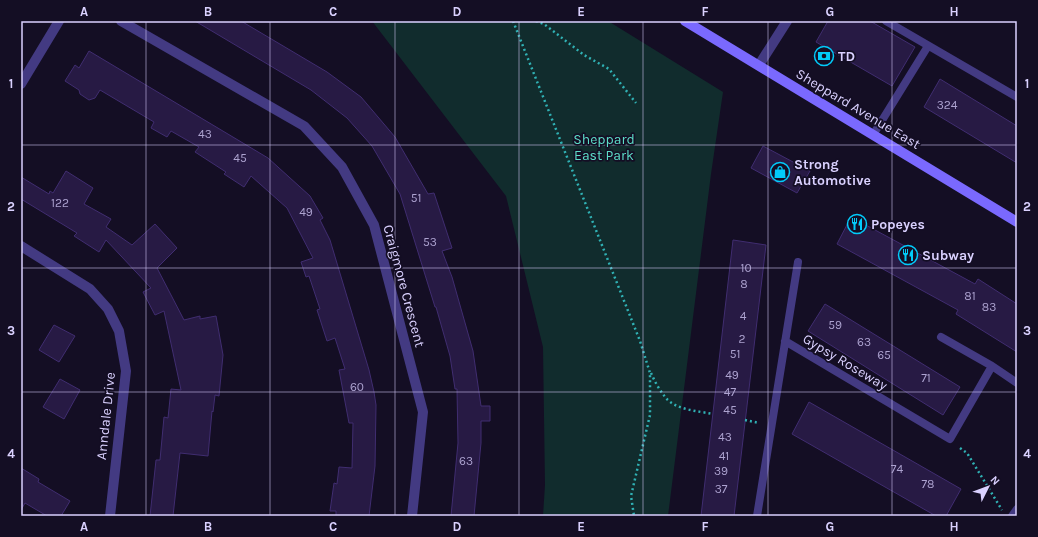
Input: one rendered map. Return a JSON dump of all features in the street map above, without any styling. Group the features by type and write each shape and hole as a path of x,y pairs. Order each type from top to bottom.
{"main road":[{"name":"Sheppard Avenue East","path":"685,21 1017,222"}],"street":[{"path":"21,84 59,21"},
{"name":"Craigmore Crescent","path":"121,21 304,126 342,167 374,225 424,412 412,516"},
{"path":"759,66 787,21"},
{"name":"Anndale Drive","path":"21,246 90,289 108,309 119,331 126,371 110,516"}],"lane":[{"path":"886,21 1017,97"},
{"path":"873,135 928,46"},
{"path":"785,341 798,262"},
{"path":"941,337 992,366 1017,383"},
{"name":"Gypsy Roseway","path":"757,516 785,341 950,439"},
{"path":"950,439 992,366"},
{"path":"1012,516 1017,509"}],"path":[{"path":"513,21 640,341 650,373 666,399 675,405 694,411 713,414"},
{"path":"536,21 544,24 584,55 609,69 636,103"},
{"path":"634,516 631,496 650,415 650,373"},
{"path":"950,439 967,453 1002,511"}],"green space":[{"name":"Sheppard East Park","path":"372,21 608,21 723,92 711,174 668,516 543,516 545,485 543,347 506,196"}],"building":[{"path":"195,21 241,21 327,72 361,97 395,137 428,194 434,193 452,248 442,251 452,277 473,351 481,406 490,406 490,421 481,421 481,443 474,516 451,516 458,443 457,389 455,389 450,356 436,307 400,194 372,146 347,118 311,90"},
{"path":"828,21 870,21 915,47 892,86 816,42"},
{"path":"89,51 268,158 310,196 323,218 320,220 330,240 369,370 374,392 376,405 375,466 369,516 336,516 336,511 330,511 334,483 337,484 339,467 352,468 353,423 349,423 339,370 345,369 335,338 327,341 317,310 320,309 309,276 306,277 301,262 313,258 287,208 251,176 244,187 224,174 226,172 195,152 199,147 171,131 167,137 151,128 154,122 100,90 95,98 89,100 80,94 79,90 65,81 75,65 79,68"},
{"path":"940,79 1017,126 1017,163 924,107"},
{"path":"763,146 810,171 797,193 751,168"},
{"path":"66,171 93,188 84,204 111,219 106,227 132,245 155,224 177,248 157,268 184,320 200,316 200,319 216,316 223,355 219,396 215,395 213,412 212,411 208,456 180,453 173,516 150,516 156,460 160,460 164,417 168,418 171,389 181,390 164,311 155,315 143,292 151,288 106,240 99,252 74,236 77,233 21,199 21,177 49,194 50,191 53,193"},
{"path":"851,217 975,284 978,279 1017,304 1017,352 956,314 958,310 837,244"},
{"path":"733,240 766,245 734,516 701,516"},
{"path":"825,304 960,387 943,415 808,331"},
{"path":"54,325 75,336 59,362 39,350"},
{"path":"60,379 80,390 64,419 43,407"},
{"path":"809,402 961,489 946,516 936,516 792,434"},
{"path":"21,468 39,479 38,482 70,501 61,516 47,516 25,503 21,510"}],"place":[{"name":"TD","path":"824,56"},
{"name":"Strong Automotive","path":"780,172"},
{"name":"Popeyes","path":"857,224"},
{"name":"Subway","path":"908,255"}]}
